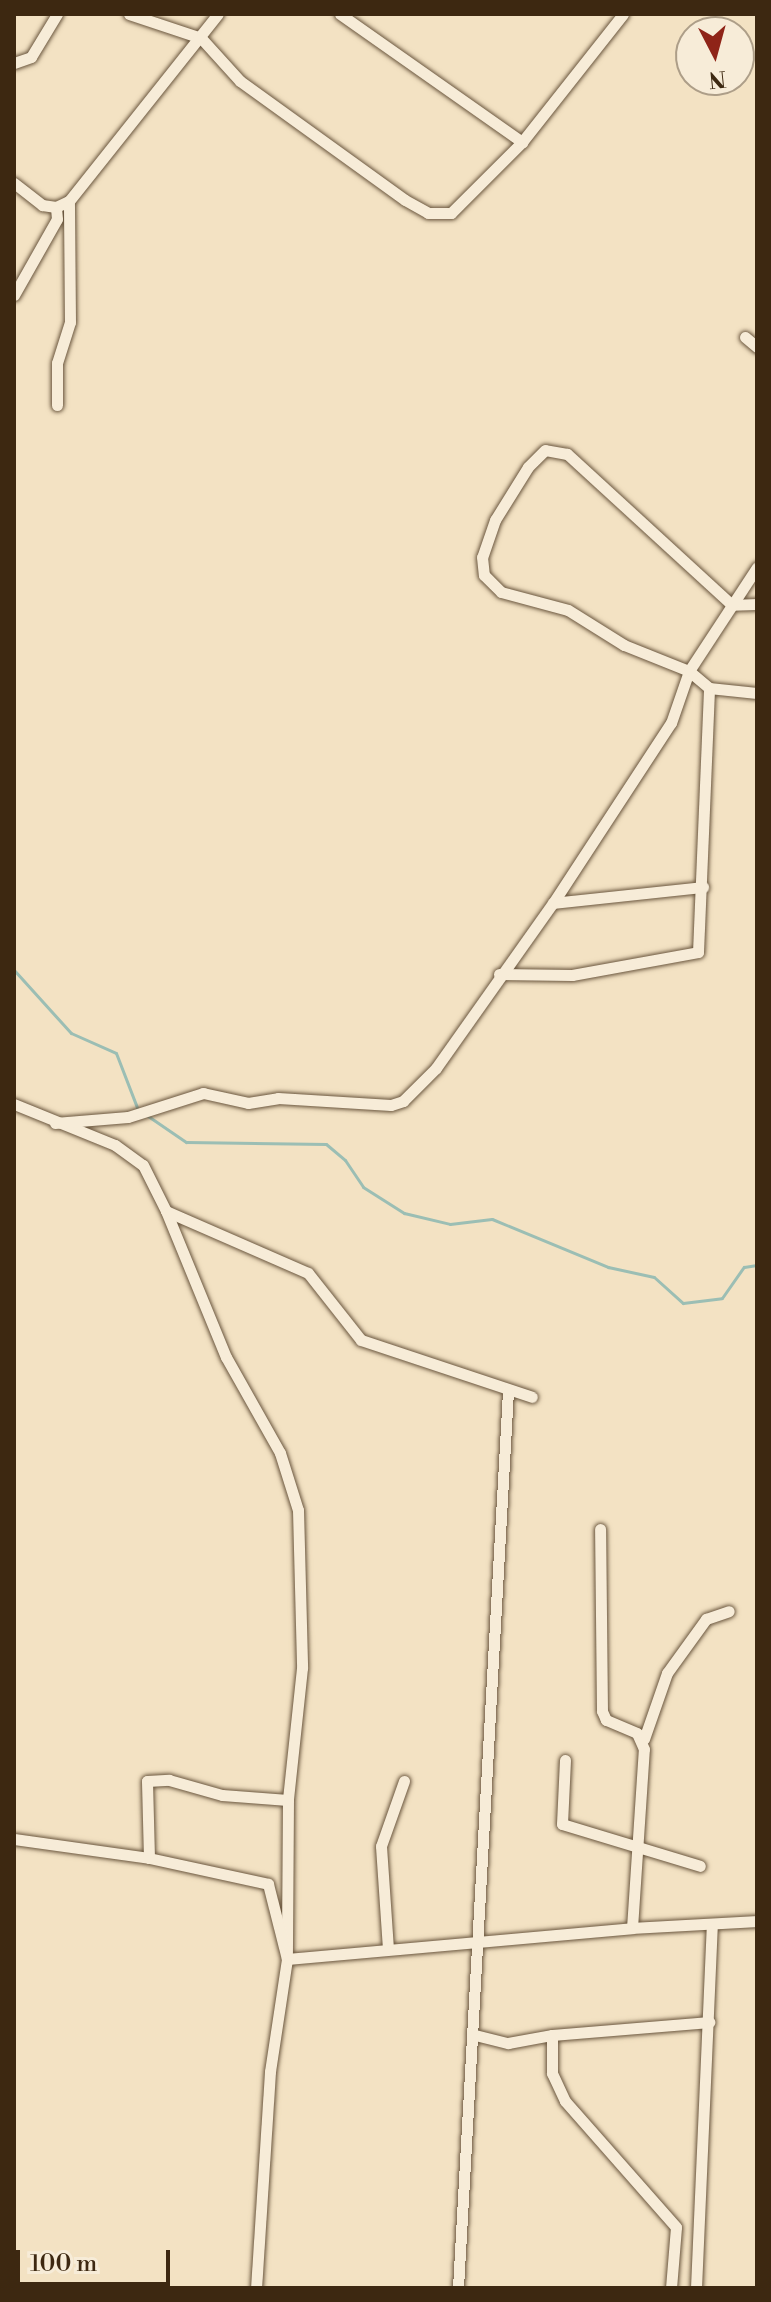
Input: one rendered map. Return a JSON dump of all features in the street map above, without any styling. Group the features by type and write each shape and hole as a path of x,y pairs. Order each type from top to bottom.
{"street":[{"path":"14,63 31,57 57,14"},
{"path":"129,14 201,38 240,81 428,213 451,213 522,142 623,14"},
{"path":"14,183 42,205 56,207 69,201 218,14"},
{"path":"340,14 522,142"},
{"path":"57,405 57,363 70,322 69,201"},
{"path":"14,295 57,219 56,207"},
{"path":"745,337 757,347"},
{"path":"757,604 732,605 567,454 545,450 528,467 495,520 482,557 484,575 501,592 568,610 624,645 689,671 709,688 757,693"},
{"path":"55,1123 128,1117 203,1093 248,1103 303,1098 391,1105 436,1068 499,974 553,903 671,723 689,671 757,567"},
{"path":"499,974 572,975 693,956 699,946 703,887 709,688"},
{"path":"553,903 703,887"},
{"path":"14,1104 115,1145 143,1165 166,1211 226,1357 280,1453 298,1510 302,1668 288,1800 287,1959 270,2072 256,2288"},
{"path":"166,1211 308,1273 361,1340 532,1397"},
{"path":"458,2288 475,2035 476,1941 508,1390"},
{"path":"600,1529 602,1711 606,1720 644,1739"},
{"path":"632,1928 644,1739 667,1673 706,1619 729,1611"},
{"path":"565,1760 562,1824 700,1866"},
{"path":"149,1858 147,1781 169,1780 222,1795 288,1800"},
{"path":"388,1949 381,1846 404,1781"},
{"path":"14,1839 149,1858 268,1884 287,1959"},
{"path":"287,1959 632,1928 712,1926 757,1921"},
{"path":"696,2288 712,1926"},
{"path":"475,2035 508,2043 552,2035 709,2022"},
{"path":"552,2035 552,2073 565,2101 676,2227 671,2288"}],"waterway":[{"path":"14,970 71,1033 116,1053 138,1110"},
{"path":"145,1114 186,1142 326,1144 345,1160 363,1187 404,1213 450,1224 492,1219 608,1267 654,1277 683,1303 722,1298 744,1267 757,1265"}]}
